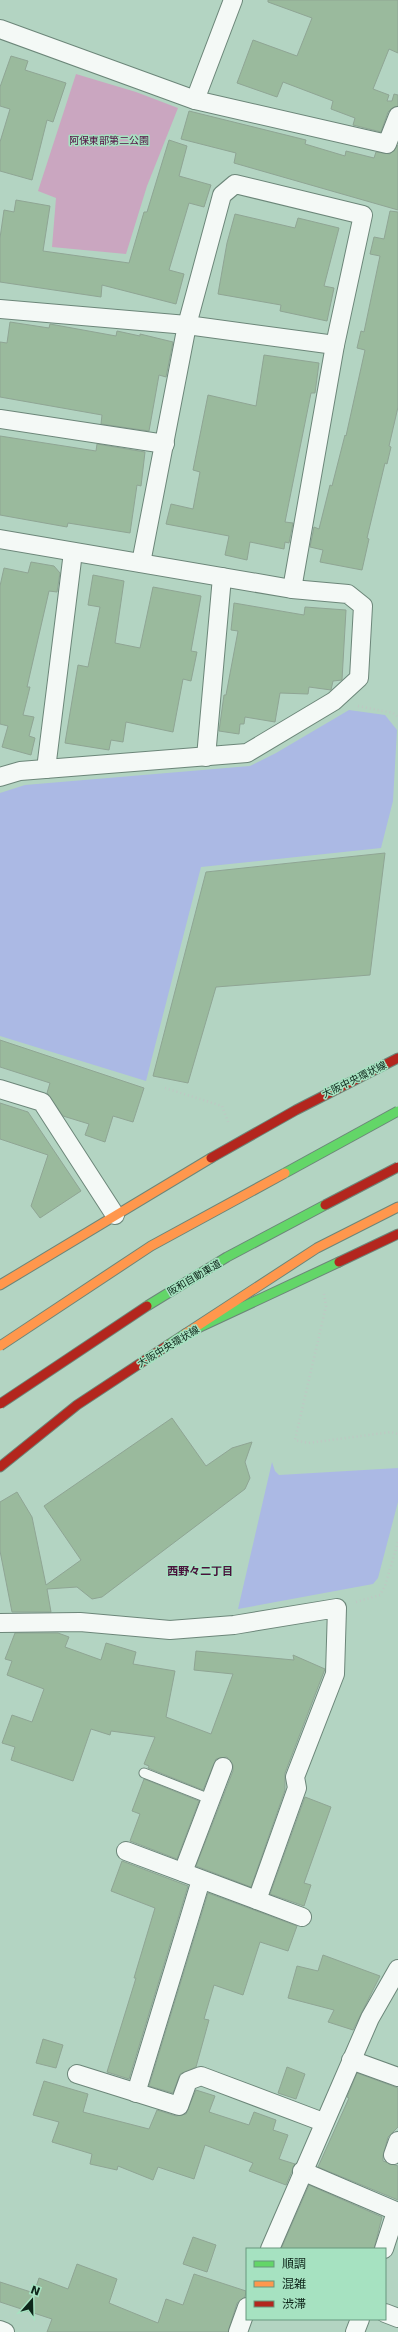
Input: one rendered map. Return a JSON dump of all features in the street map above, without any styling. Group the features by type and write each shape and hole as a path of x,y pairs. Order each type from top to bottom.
{"main road":[{"name":"大阪中央環状線","path":"0,1285 115,1215 319,1096 398,1058"},
{"path":"0,1346 151,1246 398,1111"},
{"name":"阪和自動車道","path":"0,1404 68,1356 172,1290 260,1239 398,1167"},
{"path":"185,1334 317,1248 398,1207"},
{"name":"大阪中央環状線","path":"0,1467 77,1405 185,1334 398,1234"}],"street":[{"path":"195,100 233,0"},
{"path":"0,29 195,100 388,144 398,116"},
{"path":"141,563 187,326 222,195 235,184 363,215 336,345 292,588"},
{"path":"0,309 187,326 336,345"},
{"path":"0,419 165,444"},
{"path":"0,539 292,588 348,594 363,606 359,678 334,701 247,754 20,771 0,777"},
{"path":"46,769 73,552"},
{"path":"206,757 222,576"},
{"path":"0,1089 42,1102 115,1215"},
{"path":"0,1623 80,1622 170,1630 234,1625 337,1608 335,1674 295,1777 297,1788 257,1900"},
{"path":"183,1872 223,1767"},
{"path":"126,1851 302,1917"},
{"path":"136,2093 201,1880"},
{"path":"270,2248 323,2122 370,2018 398,1968"},
{"path":"351,2060 398,2078"},
{"path":"77,2074 179,2106 188,2081 201,2076 323,2122"},
{"path":"302,2171 397,2212 384,2248"},
{"path":"238,2332 246,2310"},
{"path":"386,2313 398,2318"},
{"path":"355,2332 360,2320"},
{"path":"0,2330 5,2332"}],"lane":[{"path":"144,1773 210,1799"}],"path":[{"path":"346,690 359,707 393,713 398,717"},
{"path":"337,1608 380,1595 385,1586 398,1542"}],"green space":[{"name":"阿保東部第二公園","path":"76,74 136,92 178,108 147,186 126,254 52,247 56,198 38,191"}],"water":[{"path":"349,710 385,715 397,730 393,801 381,848 201,867 146,1081 0,1036 0,793 25,785 250,766 276,753"},
{"path":"272,1462 275,1471 279,1475 398,1468 398,1502 378,1578 373,1584 238,1609"}],"building":[{"path":"268,0 398,0 398,53 389,49 373,89 389,95 387,101 392,101 394,94 398,95 398,106 392,108 388,112 381,132 353,125 355,118 331,109 333,101 283,82 277,97 237,83 253,40 297,56 312,18 268,2"},
{"path":"11,56 28,61 25,70 66,83 53,122 47,120 32,180 0,171 0,142 10,109 0,106 0,87"},
{"path":"189,111 306,140 305,144 345,156 346,151 374,158 376,152 390,154 398,145 398,210 234,163 236,153 181,139"},
{"path":"169,140 187,146 179,176 211,185 204,207 189,203 169,270 184,274 176,304 102,285 101,297 0,282 0,238 4,210 14,212 16,200 50,206 43,251 129,263 144,212 147,212"},
{"path":"390,211 398,212 398,407 389,446 391,447 387,464 385,463 367,538 369,539 362,570 320,562 323,550 310,547 314,527 319,529 330,485 332,486 345,435 346,436 365,350 357,348 361,331 364,332 380,256 370,254 374,237 384,239"},
{"path":"235,214 295,228 298,218 339,228 324,286 334,288 327,321 280,311 281,305 218,294 227,243"},
{"path":"10,322 49,328 50,324 116,336 117,331 140,336 140,334 173,342 166,377 159,375 149,431 101,424 102,415 0,397 0,342 7,343"},
{"path":"264,355 319,363 315,393 311,393 285,522 293,523 289,543 285,542 284,549 250,542 247,560 225,555 229,536 166,524 171,504 193,509 200,472 193,470 208,395 256,406"},
{"path":"0,436 96,451 97,444 145,452 141,486 137,485 130,533 68,523 67,527 0,515"},
{"path":"31,562 54,566 60,573 57,592 49,591 27,687 30,687 23,715 34,717 29,736 35,738 31,755 2,747 8,726 0,724 0,586 4,568 28,573"},
{"path":"93,575 124,581 115,643 140,648 153,587 201,596 191,651 197,652 191,681 183,679 173,732 126,722 123,742 111,740 109,750 65,743 78,665 88,667 100,607 88,605"},
{"path":"234,603 304,615 305,607 346,610 342,680 333,681 331,690 309,687 308,694 280,693 275,722 245,717 244,724 240,724 239,734 219,731 224,695 226,695 238,631 231,630"},
{"path":"385,853 370,975 216,987 188,1083 153,1076 206,872"},
{"path":"0,1040 144,1088 133,1122 113,1116 105,1142 85,1135 89,1124 63,1116 47,1093 50,1083 0,1067"},
{"path":"0,1103 28,1112 81,1191 40,1218 31,1206 48,1155 0,1139"},
{"path":"172,1418 206,1466 232,1448 252,1442 245,1462 250,1478 245,1489 102,1597 92,1599 77,1587 47,1589 51,1612 12,1612 0,1551 0,1502 17,1492 32,1517 46,1585 81,1560 44,1506"},
{"path":"15,1633 58,1633 69,1637 65,1647 101,1660 106,1643 136,1652 133,1664 175,1671 166,1717 211,1734 233,1674 194,1670 196,1651 294,1660 293,1655 325,1669 285,1773 285,1790 251,1887 196,1866 233,1771 233,1765 227,1757 216,1759 203,1790 148,1768 149,1766 144,1764 155,1737 111,1731 110,1735 91,1729 73,1781 11,1760 15,1747 2,1743 12,1715 32,1722 44,1689 7,1675 12,1661 5,1659"},
{"path":"144,1779 199,1801 177,1859 130,1841 140,1814 132,1811"},
{"path":"305,1797 331,1807 304,1883 311,1885 304,1906 270,1894"},
{"path":"122,1861 188,1886 129,2079 107,2072 136,1978 134,1978 155,1908 111,1891"},
{"path":"208,1893 297,1926 288,1951 260,1942 243,1995 214,1985 204,2019 209,2020 196,2067 180,2074 173,2093 149,2086"},
{"path":"323,1955 380,1976 353,2030 328,2022 334,2010 288,1998 297,1966 318,1971"},
{"path":"43,2039 63,2045 56,2068 36,2063"},
{"path":"287,2067 305,2074 296,2099 278,2093"},
{"path":"357,2073 398,2088 398,2127 388,2137 383,2161 398,2166 398,2200 318,2167 349,2098 347,2097"},
{"path":"44,2081 88,2094 83,2112 149,2129 157,2110 176,2116 186,2114 196,2090 215,2096 209,2112 249,2125 254,2112 276,2120 273,2130 288,2135 279,2159 295,2164 286,2185 249,2171 253,2163 205,2145 194,2179 158,2167 153,2180 118,2166 117,2170 90,2164 92,2154 52,2142 59,2122 33,2115"},
{"path":"309,2185 382,2217 374,2248 281,2248"},
{"path":"193,2237 216,2245 207,2272 183,2264"},
{"path":"77,2264 117,2279 109,2303 158,2323 166,2299 183,2305 194,2274 246,2291 245,2297 237,2303 228,2332 47,2332 52,2319 0,2302 0,2282 34,2293 39,2278 68,2289"}],"traffic: fast":[{"path":"285,1173 398,1111"},
{"path":"147,1306 227,1257 325,1205"},
{"path":"168,1345 185,1334 339,1262"}],"traffic: slow":[{"path":"0,1285 211,1158"},
{"path":"0,1346 151,1246 285,1173"},
{"path":"185,1334 317,1248 398,1207"}],"traffic: jam":[{"path":"211,1158 296,1110 398,1058"},
{"path":"325,1205 398,1167"},
{"path":"339,1262 398,1234"},
{"path":"0,1404 147,1306"},
{"path":"0,1467 77,1405 168,1345"}],"district":[{"name":"西野々二丁目","path":"200,1571"}]}
